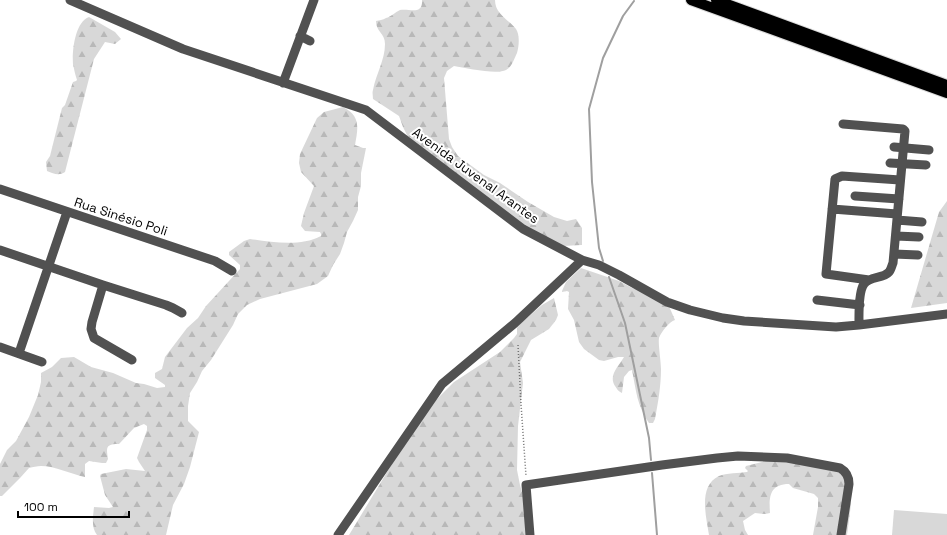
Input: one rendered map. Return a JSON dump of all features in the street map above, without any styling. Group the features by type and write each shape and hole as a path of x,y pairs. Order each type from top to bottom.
{"main road":[{"path":"691,0 947,93"},
{"path":"716,0 947,85"}],"street":[{"name":"Avenida Juvenal Arantes","path":"70,0 183,49 366,110 523,229 582,260 599,265 619,275 668,302 690,310 723,318 744,321 836,327 947,314"},
{"path":"283,82 314,0"},
{"path":"300,36 310,41"},
{"path":"843,124 903,129 905,131 893,263 889,272 869,280 864,284 861,291 859,325"},
{"path":"894,147 929,150"},
{"path":"890,163 926,165"},
{"path":"869,280 826,274 835,179 842,176 900,180"},
{"name":"Rua Sinésio Poli","path":"0,189 215,261 232,271"},
{"path":"855,196 899,199"},
{"path":"832,209 897,217 922,222"},
{"path":"19,353 67,212"},
{"path":"896,236 919,237"},
{"path":"0,250 166,305 182,313"},
{"path":"894,254 918,255"},
{"path":"338,535 442,384 515,323 582,260"},
{"path":"103,285 92,322 91,329 94,338 132,360"},
{"path":"817,300 860,305"},
{"path":"0,347 42,362"},
{"path":"530,535 526,485 738,456 787,458 840,468 845,471 848,475 849,484 841,535"}],"path":[{"path":"518,345 526,485"}],"green space":[{"path":"422,0 495,0 497,9 516,29 519,37 518,50 508,69 496,72 454,66 447,71 444,78 449,139 458,156 484,175 500,183 554,217 567,221 576,219 582,228 582,245 563,246 547,242 410,141 399,116 373,99 376,78 385,50 385,40 377,28 376,21 382,20 400,10 418,10 422,5"},
{"path":"89,17 115,32 121,39 115,44 105,42 94,59 65,172 61,174 54,174 47,171 46,162 50,156 62,108 65,105 73,82 77,80 73,64 75,38 80,25"},
{"path":"343,107 353,114 357,123 355,145 366,148 361,173 358,210 347,232 340,254 328,276 317,284 260,299 247,305 238,314 233,325 211,360 202,371 190,393 188,406 188,421 199,432 184,484 173,505 166,535 97,535 93,525 94,507 113,507 105,495 100,476 101,474 126,469 145,471 137,458 147,430 147,426 144,424 134,428 119,444 108,447 108,459 106,463 89,461 85,464 85,477 52,467 41,466 29,468 2,496 0,496 0,464 7,450 16,441 29,417 38,395 41,382 41,373 52,367 61,358 74,357 91,367 113,373 136,383 157,388 165,387 165,385 155,378 155,373 162,369 165,357 187,328 198,318 206,306 240,269 240,265 229,255 229,252 244,241 250,239 295,243 304,242 321,236 320,232 305,231 301,226 314,186 301,172 299,163 300,154 317,118 324,112"},
{"path":"947,201 947,303 911,308 939,212"},
{"path":"581,268 619,281 632,288 654,294 668,304 675,320 670,323 659,338 661,369 659,394 653,423 649,423 642,410 632,370 629,371 624,377 622,393 617,389 613,382 613,374 624,357 604,361 599,360 584,349 579,342 574,320 568,309 569,292 562,291 566,282"},
{"path":"554,298 558,315 556,320 549,329 531,340 520,362 523,383 518,426 517,470 529,519 531,535 349,535 395,459 434,402 454,382 500,352 517,334 517,328 522,322 542,305"},
{"path":"782,457 838,471 846,480 851,504 847,535 813,535 818,507 818,498 814,494 793,488 789,484 777,486 774,489 770,497 770,513 755,513 743,521 748,535 709,535 705,502 708,487 712,481 722,475 747,472 748,471 745,468 746,466"},
{"path":"894,510 947,514 947,535 892,535"}],"waterway":[{"path":"603,261 599,248 592,182 589,109 603,58 623,16 634,1"},
{"path":"609,277 625,323 649,438 651,460"},
{"path":"652,473 657,535"}]}
